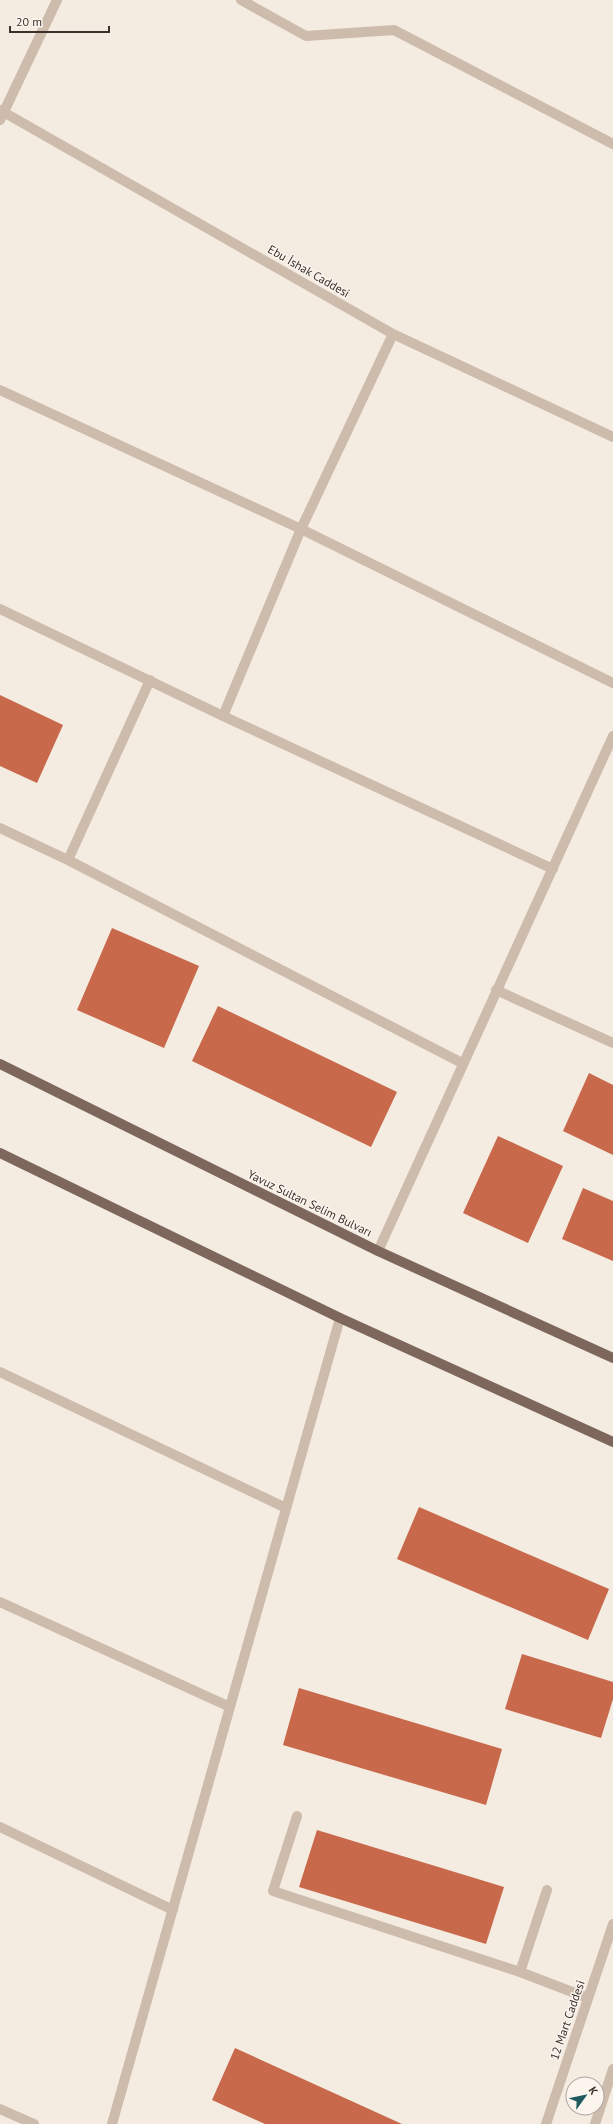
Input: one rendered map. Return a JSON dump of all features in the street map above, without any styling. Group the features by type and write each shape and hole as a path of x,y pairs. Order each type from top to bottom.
{"main road":[{"name":"Yavuz Sultan Selim Bulvarı","path":"0,1064 378,1251 613,1358"},
{"path":"0,1153 340,1318 613,1442"}],"street":[{"path":"1,114 57,0"},
{"path":"241,0 306,36 394,30 613,144"},
{"name":"Ebu İshak Caddesi","path":"1,114 393,334 613,437"},
{"path":"224,716 301,529 393,334"},
{"path":"0,390 301,529 613,683"},
{"path":"0,609 224,716 553,869"},
{"path":"68,860 150,680"},
{"path":"378,1251 462,1063 553,869 613,736"},
{"path":"0,828 68,860 462,1063"},
{"path":"496,990 613,1043"},
{"path":"112,2124 340,1318"},
{"path":"0,1372 286,1508"},
{"path":"0,1602 230,1707"},
{"path":"296,1816 273,1891 520,1972 588,1998"},
{"path":"0,1827 173,1910"},
{"path":"520,1972 547,1890"},
{"name":"12 Mart Caddesi","path":"546,2124 613,1924"},
{"path":"595,2124 613,2069"},
{"path":"0,2109 34,2124"}],"building":[{"path":"0,695 63,725 37,783 0,766"},
{"path":"112,928 199,966 164,1048 77,1010"},
{"path":"218,1006 397,1092 371,1147 192,1061"},
{"path":"589,1073 613,1085 613,1155 563,1131"},
{"path":"498,1136 563,1166 528,1243 463,1213"},
{"path":"583,1188 613,1201 613,1261 562,1239"},
{"path":"419,1507 609,1589 588,1640 397,1559"},
{"path":"522,1654 613,1682 613,1699 601,1738 505,1709"},
{"path":"299,1688 502,1749 486,1805 283,1745"},
{"path":"317,1830 504,1887 486,1944 299,1887"},
{"path":"235,2048 402,2124 265,2124 212,2100"}]}
